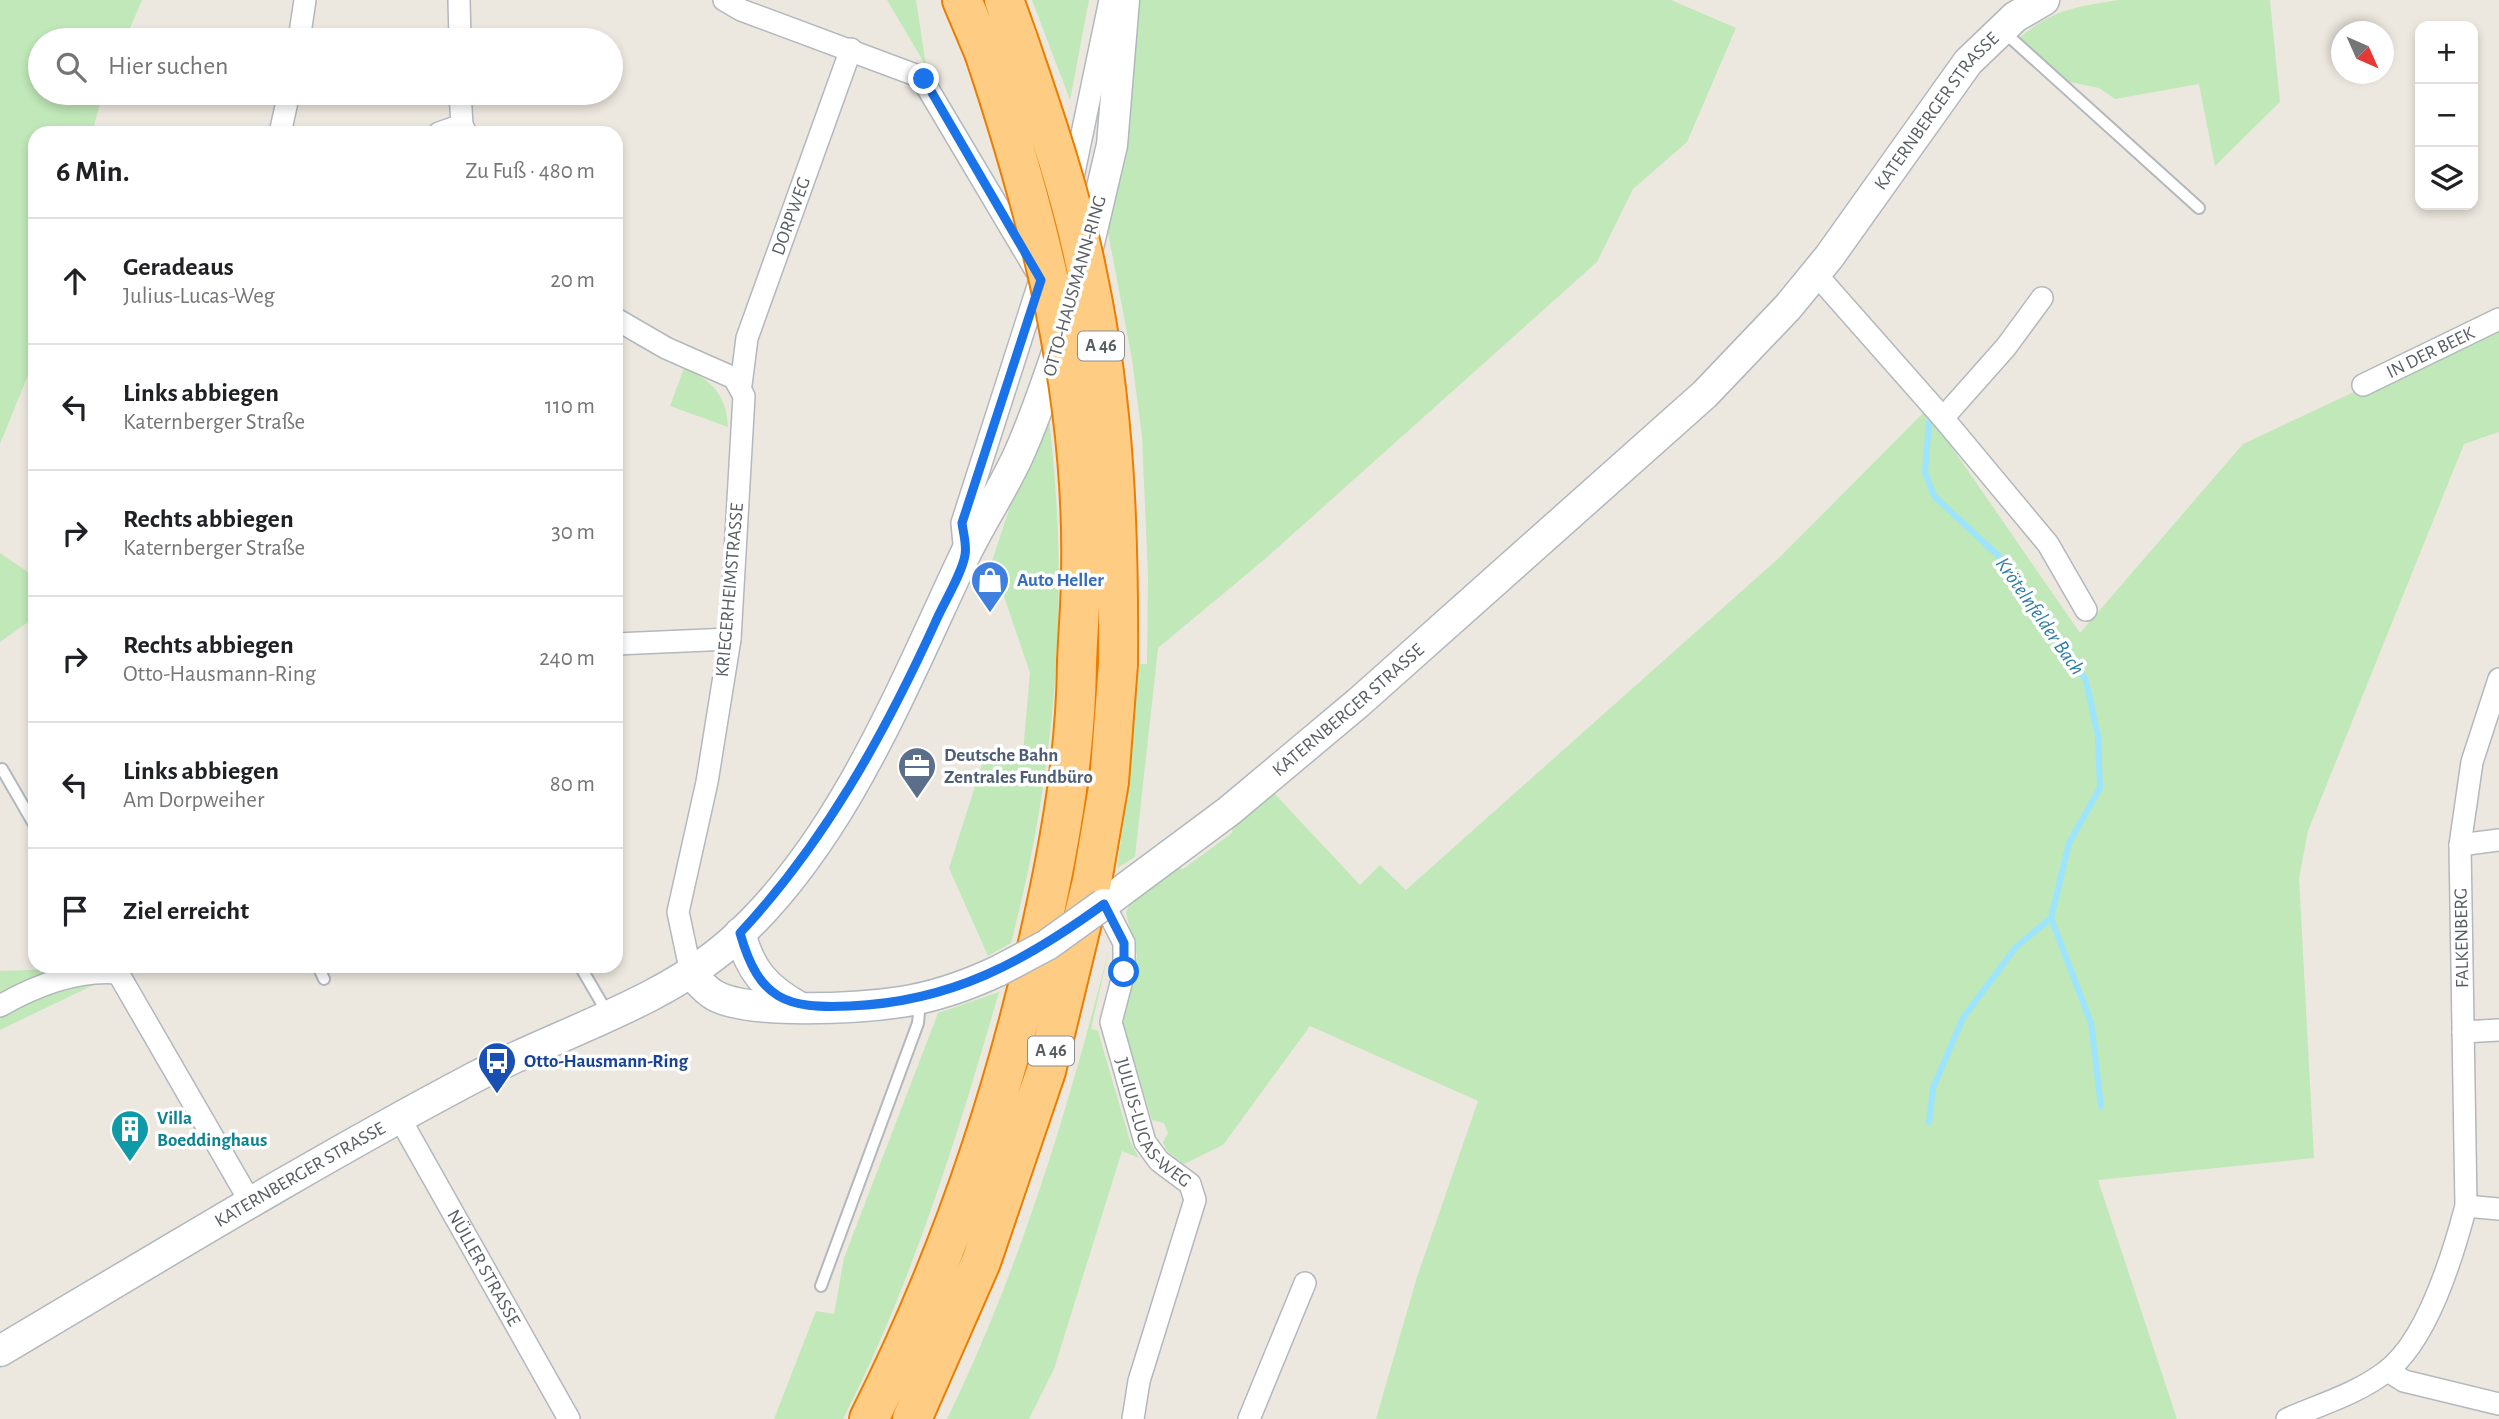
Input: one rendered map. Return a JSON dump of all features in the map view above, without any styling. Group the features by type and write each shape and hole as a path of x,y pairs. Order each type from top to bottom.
{"highway":[{"name":"A 46","path":"869,1419 939,1265 982,1149 1006,1071 1027,994 1060,834 1076,715 1082,572 1080,517 1064,358 1041,239 1015,144 984,52 961,0"},
{"name":"A 46","path":"912,1419 958,1320 981,1262 1046,1072 1092,881 1109,782 1118,664 1116,497 1099,337 1061,166 1004,0"}],"street":[{"path":"301,28 305,0"},
{"path":"459,0 460,28"},
{"path":"724,0 741,10 913,72 926,82 1041,280"},
{"name":"OTTO-HAUSMANN-RING","path":"965,554 962,523 1073,177 1110,0"},
{"name":"OTTO-HAUSMANN-RING","path":"740,933 797,867 842,800 919,658 965,554 1019,453 1072,312 1107,176 1124,0"},
{"path":"2001,29 2044,0"},
{"name":"KATERNBERGER STRASSE","path":"691,973 705,988 722,999 762,1006 873,1005 920,997 998,971 1047,945 1129,886 1283,767 1705,394 1788,307 1951,83 2001,29"},
{"name":"DORPWEG","path":"741,386 747,338 851,49"},
{"path":"282,126 286,105"},
{"path":"461,105 464,126"},
{"path":"1815,273 1943,418 2048,544 2086,610"},
{"path":"1943,418 2006,348 2042,298"},
{"name":"IN DER BEEK","path":"2363,385 2499,319"},
{"path":"623,323 666,348 715,367 741,386"},
{"name":"KRIEGERHEIMSTRASSE","path":"691,973 678,912 707,782 730,639 744,396 741,386"},
{"path":"623,644 730,639"},
{"name":"FALKENBERG","path":"2287,1419 2368,1384 2388,1371 2406,1349 2442,1287 2466,1206 2460,845 2472,762 2499,678"},
{"path":"2460,845 2499,840"},
{"name":"JULIUS-LUCAS-WEG","path":"1104,904 1124,943 1125,960 1112,1014 1114,1035 1145,1142 1159,1161 1190,1184 1195,1200 1139,1381 1133,1419"},
{"path":"740,933 752,967 759,978 779,996 799,1007"},
{"name":"KATERNBERGER STRASSE","path":"0,1350 399,1117 486,1071 691,973 740,933"},
{"path":"0,1006 58,981 89,973"},
{"path":"117,973 251,1203"},
{"path":"2463,1032 2499,1030"},
{"name":"NÜLLER STRASSE","path":"399,1117 569,1419"},
{"path":"2466,1206 2499,1209"},
{"path":"1249,1419 1306,1283"},
{"path":"2388,1371 2404,1381 2499,1404"}],"lane":[{"name":"KATERNBERGER STRASSE","path":"2001,29 2199,208"},
{"path":"2,769 28,814"},
{"path":"321,973 324,979"},
{"path":"584,973 608,1014"},
{"path":"821,1286 918,1023 920,997"}],"green space":[{"path":"0,0 142,0 130,28 28,28 28,105 100,105 94,126 28,126 28,375 0,444"},
{"path":"887,0 916,0 926,66"},
{"path":"1032,0 1089,0 1070,100"},
{"path":"1138,0 1671,0 1736,28 1687,142 1633,189 1597,262 1265,559 1158,648 1135,857 1117,868 1130,773 1139,664 1147,664 1148,575 1142,437 1132,359 1107,227"},
{"path":"2119,0 2270,0 2280,102 2215,166 2199,84 2115,99 2099,88 2070,82 2018,39 2054,15"},
{"path":"2499,324 2499,432 2464,444 2308,831 2299,878 2314,1158 2098,1180 2177,1419 1376,1419 1417,1277 1478,1101 1310,1026 1223,1145 1184,1164 1167,1151 1163,1142 1168,1133 1164,1123 1152,1120 1123,1024 1137,956 1126,913 1131,900 1173,867 1183,869 1232,833 1233,824 1273,792 1360,885 1380,865 1406,890 1781,556 1926,410 2080,633 2243,444"},
{"path":"684,368 703,378 716,390 725,406 728,427 670,406"},
{"path":"1046,398 1058,535 1056,673 1049,741 1040,809 1011,943 988,956 949,868 985,755 1010,763 1023,752 1030,673 992,561"},
{"path":"0,553 28,572 28,622 0,642"},
{"path":"1109,949 1091,1029 1098,1031 1130,1141 1139,1158 1122,1151 1054,1369 1029,1419 947,1419 1020,1247 1077,1069"},
{"path":"28,970 28,973 68,973 0,998 0,971"},
{"path":"104,980 0,1030 0,1013 45,992"},
{"path":"999,992 967,1101 912,1263 868,1368 843,1419 774,1419 816,1311 834,1314 844,1258 938,1013"}],"waterway":[{"name":"Krötelnfelder Bach","path":"1929,423 1925,472 1934,496 2003,560 2028,607 2066,645 2086,681 2098,736 2100,788 2069,843 2051,918 2016,947 1963,1018 1933,1088 1929,1122"},
{"path":"2051,918 2091,1023 2101,1106"}],"place":[{"name":"Auto Heller","path":"990,614"},
{"name":"Deutsche Bahn Zentrales Fundbüro","path":"917,800"},
{"name":"Otto-Hausmann-Ring","path":"497,1095"},
{"name":"Villa Boeddinghaus","path":"130,1163"}],"route":[{"path":"924,79 1041,280 962,523 965,554 919,658 842,800 797,867 740,933 745,951 759,978 779,996 799,1007 903,1002 955,988 1023,959 1104,904 1124,943 1124,972"}]}
